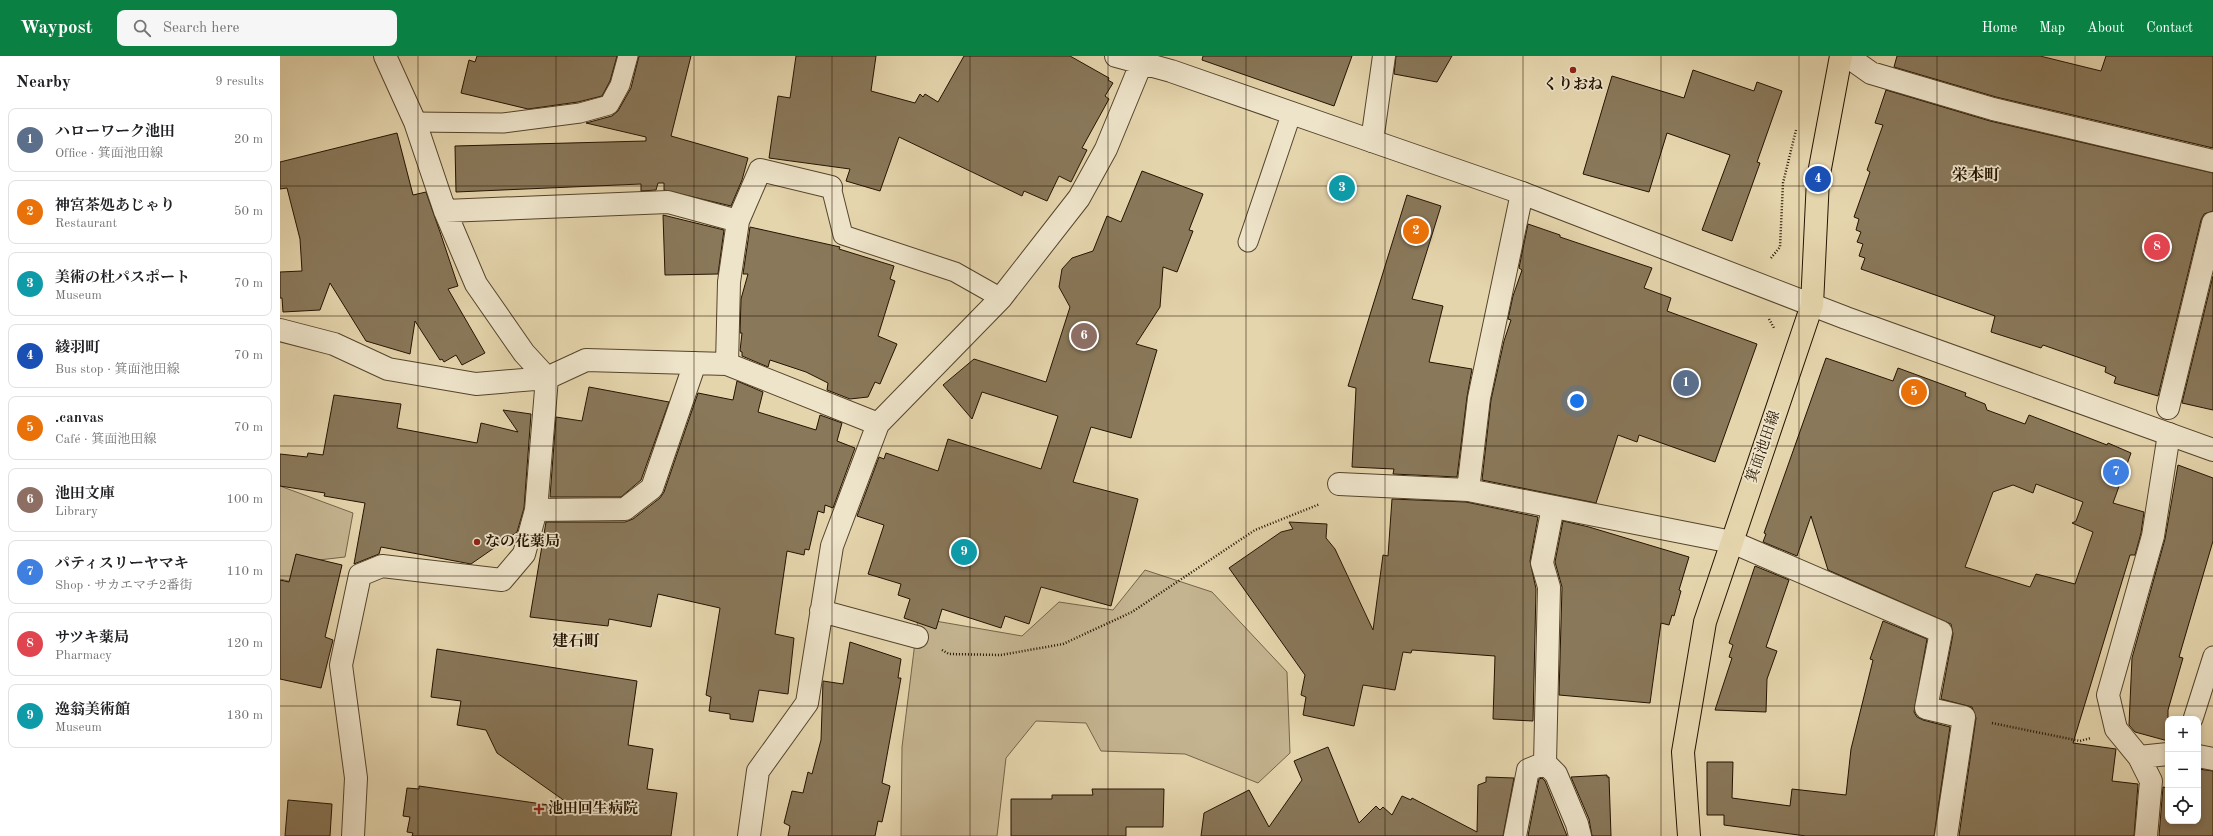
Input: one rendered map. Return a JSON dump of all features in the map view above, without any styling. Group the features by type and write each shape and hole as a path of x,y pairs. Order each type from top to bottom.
{"main road":[{"name":"箕面池田線","path":"1690,836 1683,752 1705,622 1812,305 1818,179 1841,56"}],"street":[{"path":"352,836 356,778 341,665 360,575 382,566 502,580 524,554 536,510 547,378 524,353 476,284 445,211 415,122 385,56"},
{"path":"1116,56 1141,64 1175,63 1292,112 1522,193 1812,305 2213,450"},
{"path":"1372,140 1384,56"},
{"path":"1847,56 1871,73 1993,109 2213,161"},
{"path":"749,836 758,771 807,703 832,546 878,424 1001,298 1079,198 1106,150 1141,64"},
{"path":"727,364 729,282 738,221 760,170 831,187"},
{"path":"1468,490 1479,398 1522,193"},
{"path":"445,211 668,202 738,221"},
{"path":"2168,408 2210,246 2213,223"},
{"path":"280,330 334,344 388,369 476,384 547,378 586,360 727,364 878,424"},
{"path":"536,510 625,509 652,488 695,363"},
{"path":"2146,836 2151,781 2139,757 2116,729 2108,695 2153,536 2169,434"},
{"path":"1339,484 1468,490 1732,542 1941,632 1926,708 1964,717 1946,836"},
{"path":"1554,507 1542,563 1549,587 1545,763 1556,774 1577,824 1580,836"},
{"path":"821,611 917,637"},
{"path":"2139,757 2165,754"},
{"path":"2201,757 2213,759"},
{"path":"1515,836 1528,770 1545,763"}],"lane":[{"path":"415,122 503,122 580,113 609,105 620,85 628,56"},
{"path":"1248,242 1292,112"},
{"path":"831,187 843,236 955,272 1001,298"},
{"path":"2194,716 2213,656"}],"path":[{"path":"1768,318 1776,331"},
{"path":"917,637 949,654 1001,655 1064,644 1132,612 1255,530 1326,501 1339,484"},
{"path":"1964,717 2080,741 2116,729"}],"shaded area":[{"path":"280,486 353,513 345,557 310,561 293,582 280,579"},
{"path":"1145,570 1212,592 1287,672 1290,753 1258,783 1185,754 1101,751 1086,723 1036,721 1006,758 997,836 901,836 902,747 918,618 1022,636 1059,602 1113,610"}],"building":[{"path":"477,56 617,56 610,81 602,96 578,102 528,109 461,93 469,60 475,62"},
{"path":"639,56 691,56 671,136 748,158 742,180 731,206 664,190 664,183 658,183 656,190 641,191 641,184 456,192 455,146 646,141 646,137 586,123 612,116 618,111 631,88"},
{"path":"796,56 876,56 871,91 915,103 920,94 923,97 925,94 938,102 964,56 1070,56 1109,78 1108,80 1113,83 1105,96 1109,99 1082,148 1087,150 1071,182 1059,176 1047,201 1024,191 1022,196 899,137 880,191 846,181 850,169 769,158 778,96 790,98"},
{"path":"1203,56 1352,56 1334,106 1202,60"},
{"path":"1396,56 1452,56 1437,82 1394,74"},
{"path":"1897,56 2040,56 2101,71 2106,56 2213,56 2213,148 1996,97 1894,67"},
{"path":"1693,70 1754,91 1757,82 1782,91 1757,162 1760,163 1732,241 1702,230 1730,155 1667,133 1649,192 1583,174 1612,76 1684,98"},
{"path":"1886,90 1990,121 2213,173 2213,211 2204,214 2201,220 2158,396 2114,383 2116,377 2105,372 2106,367 2043,345 2041,348 1991,332 1995,316 1861,269 1865,258 1859,256 1863,244 1857,242 1861,232 1856,230 1859,219 1854,217 1870,172 1867,170 1883,125 1875,123"},
{"path":"397,133 413,195 426,192 458,286 448,289 485,353 462,365 456,355 444,362 442,359 440,360 415,321 410,354 366,341 330,283 320,310 283,312 282,298 280,298 280,272 302,271 300,239 287,188 280,189 280,162"},
{"path":"1142,171 1203,194 1189,230 1193,231 1177,272 1163,267 1160,307 1136,344 1157,350 1131,438 1091,427 1073,482 1138,499 1111,606 1041,587 1029,624 1005,616 1001,628 942,609 936,629 904,618 910,599 898,595 901,584 868,574 884,525 857,516 879,457 884,459 886,453 938,471 948,439 1041,469 1058,416 982,392 972,419 943,385 974,359 1046,382 1070,307 1059,287 1062,269 1072,258 1093,251 1107,216 1121,222"},
{"path":"1407,195 1441,206 1412,299 1443,306 1429,362 1472,369 1457,477 1393,474 1394,469 1352,467 1356,388 1348,386"},
{"path":"663,215 724,230 718,274 665,275"},
{"path":"1528,224 1560,235 1560,237 1652,268 1644,288 1671,298 1667,311 1757,344 1715,462 1639,435 1637,442 1618,435 1596,503 1482,480 1491,400 1504,341 1511,320 1508,319 1513,296 1522,270 1519,268"},
{"path":"750,227 840,247 839,249 894,266 890,279 895,281 878,336 897,344 880,384 875,382 868,397 850,399 827,390 828,383 806,372 770,360 768,367 742,356 742,352 740,351 742,333 740,333 741,299 748,274 743,274"},
{"path":"2213,276 2213,410 2182,403"},
{"path":"1826,358 1893,381 1898,368 1966,393 1965,396 1985,404 1987,410 2025,424 2029,415 2107,445 2108,443 2131,453 2113,503 2144,512 2141,533 2135,555 2130,555 2073,743 2116,749 2112,781 2138,784 2134,836 1959,836 1976,718 1972,707 1941,699 1953,634 1951,624 1828,570 1811,516 1797,556 1763,542 1766,534 1764,533","holes":["2036,484 2083,502 2076,521 2072,523 2093,532 2075,584 2036,574 2030,587 1965,567 1993,492 2013,485 2033,493"]},
{"path":"737,381 763,392 758,412 816,430 820,415 842,423 837,441 855,448 833,508 825,505 824,513 818,511 809,550 805,549 804,555 787,551 775,634 794,638 788,694 759,690 753,722 730,719 730,714 709,711 711,697 706,695 720,608 658,594 651,627 609,619 608,626 530,617 546,522 625,522 633,519 660,498 664,492 698,393 733,400"},
{"path":"589,387 669,402 641,480 621,497 550,497 556,417 582,421"},
{"path":"334,395 401,404 397,428 477,443 481,423 518,432 503,410 531,414 524,508 517,532 471,564 381,547 379,554 354,564 365,503 324,496 325,493 280,486 280,454 307,457 308,453 323,455"},
{"path":"2178,465 2213,478 2213,541 2179,657 2183,658 2168,710 2168,716 2165,716 2165,740 2135,732 2129,725 2132,658 2165,539"},
{"path":"1392,499 1466,502 1538,517 1530,561 1536,589 1533,721 1493,719 1495,656 1412,650 1411,653 1403,652 1395,690 1363,685 1354,726 1303,715 1306,697 1301,695 1305,675 1229,568 1281,532 1293,529 1289,522 1327,524 1326,538 1335,549 1373,630 1383,555 1388,556"},
{"path":"1563,521 1589,527 1689,557 1679,590 1681,591 1674,616 1672,615 1669,625 1661,623 1650,703 1559,695 1562,587 1555,562"},
{"path":"296,554 342,565 325,637 333,640 321,688 280,679 280,580 289,582"},
{"path":"1755,566 1789,580 1766,647 1777,651 1767,679 1766,712 1715,710 1732,658 1729,657 1733,645 1729,643"},
{"path":"1883,621 1927,639 1914,712 1917,717 1923,720 1950,727 1934,836 1806,836 1724,825 1724,815 1707,815 1707,762 1733,762 1732,798 1790,806 1792,789 1846,795 1851,749 1873,660 1870,659"},
{"path":"850,642 901,659 898,678 901,678 882,783 890,786 882,822 878,821 875,836 788,836 790,826 784,823 792,791 803,793 808,772 812,774 821,740 823,681 843,684"},
{"path":"437,649 637,681 628,745 653,749 647,789 677,793 671,836 412,836 413,833 407,832 410,817 403,816 407,788 419,789 419,786 576,809 497,753 486,730 457,725 461,701 431,697"},
{"path":"1328,747 1359,823 1376,806 1380,810 1383,807 1392,815 1402,796 1411,800 1412,798 1477,832 1478,785 1486,782 1486,777 1514,778 1503,836 1201,836 1204,813 1249,790 1269,827 1302,780 1294,761"},
{"path":"2201,769 2213,771 2213,836 2159,836 2163,787 2165,788 2165,824 2201,824"},
{"path":"1607,775 1607,777 1609,777 1611,836 1592,836 1589,819 1571,777"},
{"path":"1542,778 1545,781 1567,836 1528,836 1539,779"},
{"path":"1092,789 1164,789 1163,827 1126,827 1126,836 1011,836 1011,799 1052,799 1052,795 1093,795"},
{"path":"288,800 332,804 330,836 285,836"}],"place":[{"name":"くりおね","path":"1573,70"},
{"name":"綾羽町","path":"1818,179"},
{"name":"美術の杜パスポート","path":"1342,188"},
{"name":"神宮茶処あじゃり","path":"1416,231"},
{"name":"サツキ薬局","path":"2157,247"},
{"name":"池田文庫","path":"1084,336"},
{"name":"ハローワーク池田","path":"1686,383"},
{"name":".canvas","path":"1914,392"},
{"name":"パティスリーヤマキ","path":"2116,472"},
{"name":"なの花薬局","path":"477,542"},
{"name":"逸翁美術館","path":"964,552"},
{"name":"池田回生病院","path":"539,809"}],"district":[{"name":"栄本町","path":"1976,176"},
{"name":"建石町","path":"576,642"}]}
